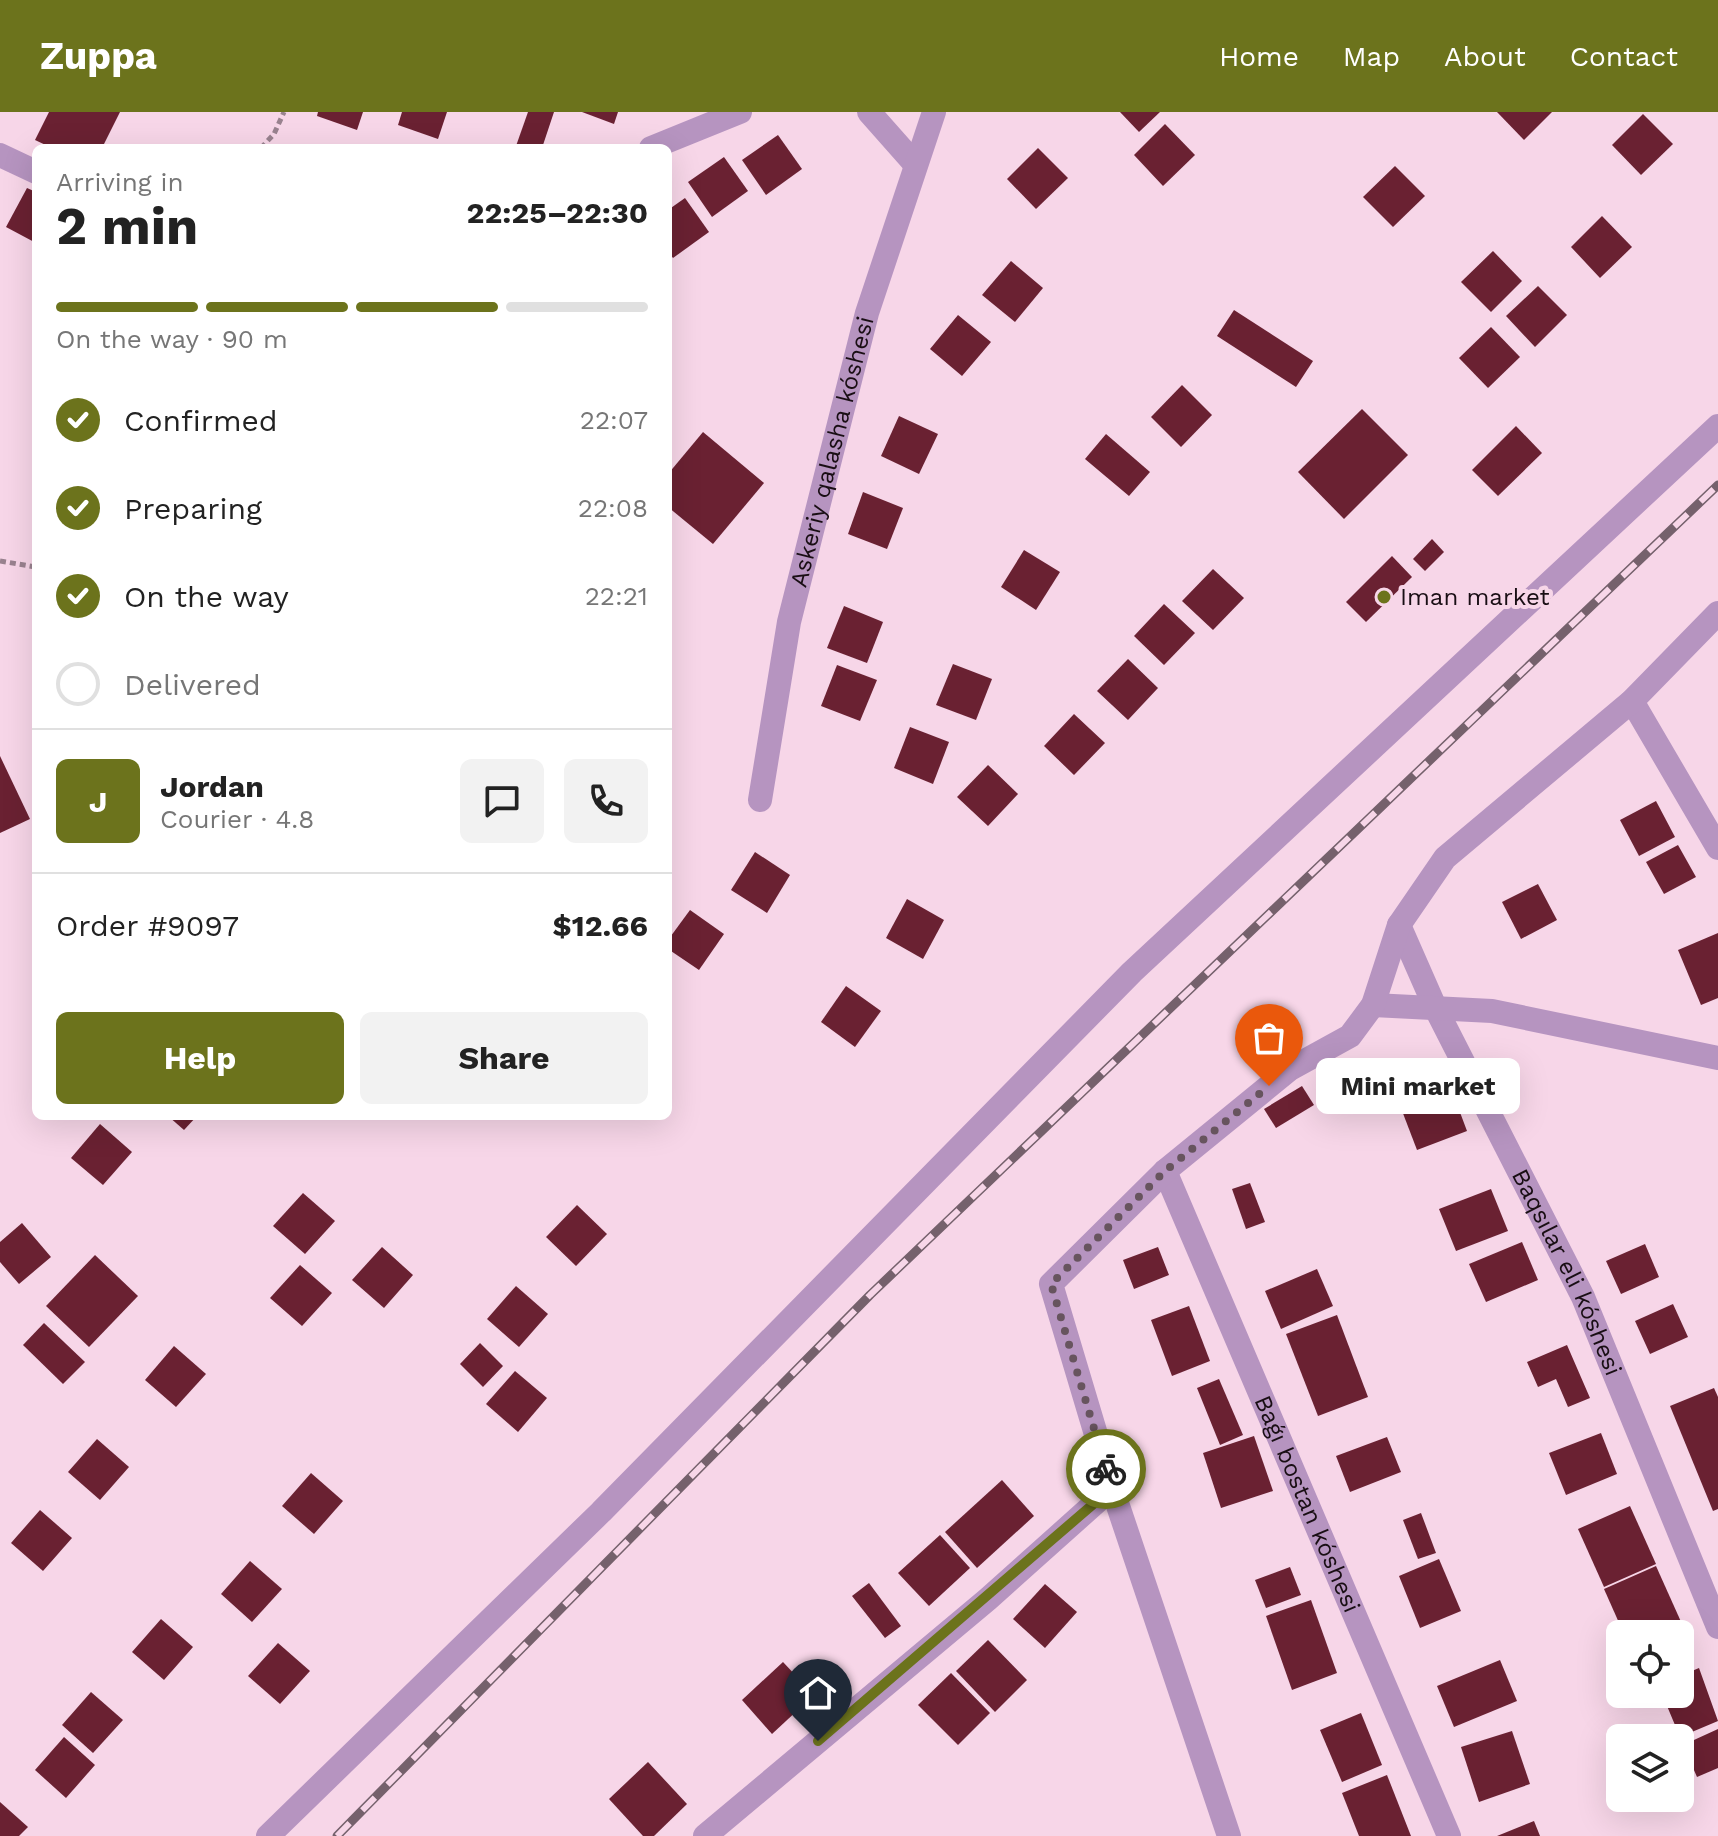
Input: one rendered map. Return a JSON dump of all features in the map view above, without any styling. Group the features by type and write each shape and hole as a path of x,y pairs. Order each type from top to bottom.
{"street":[{"path":"661,144 740,112"},
{"path":"869,112 915,164"},
{"name":"Askeriy qalasha kóshesi","path":"760,800 789,622 867,313 934,112"},
{"path":"0,155 32,170"},
{"path":"268,1836 601,1512 1132,972 1718,426"},
{"path":"1224,1834 1112,1488 1051,1284 1165,1171 1290,1069 1350,1036 1373,1005 1399,925 1445,858 1632,701 1718,613"},
{"path":"1632,701 1718,848"},
{"name":"Baqsılar eli kóshesi","path":"1399,925 1435,1007 1583,1297 1718,1627"},
{"path":"1373,1005 1492,1011 1718,1058"},
{"name":"Baǵı bostan kóshesi","path":"1165,1171 1449,1836"},
{"path":"705,1836 988,1599 1112,1488"}],"path":[{"path":"265,144 274,134 284,112"},
{"path":"0,561 32,566"}],"building":[{"path":"49,112 120,112 104,144 44,144 35,140"},
{"path":"318,112 363,112 357,130 317,116"},
{"path":"402,112 447,112 438,139 398,125"},
{"path":"528,112 554,112 543,144 517,144"},
{"path":"582,112 618,112 614,124"},
{"path":"1120,112 1160,112 1139,132"},
{"path":"1497,112 1552,112 1524,140"},
{"path":"1643,114 1673,144 1641,175 1612,145"},
{"path":"1165,124 1195,155 1163,186 1134,155"},
{"path":"778,135 802,169 766,195 742,160"},
{"path":"1038,148 1068,178 1036,209 1007,179"},
{"path":"724,157 748,191 712,217 688,182"},
{"path":"1395,166 1425,196 1393,227 1363,197"},
{"path":"27,188 32,190 32,241 6,227"},
{"path":"685,198 709,232 673,258 672,257 672,207"},
{"path":"1602,216 1632,247 1600,278 1571,247"},
{"path":"1493,251 1522,281 1491,312 1461,282"},
{"path":"1011,261 1043,288 1015,322 982,295"},
{"path":"1538,286 1567,315 1535,347 1506,316"},
{"path":"1234,310 1313,361 1296,387 1217,336"},
{"path":"958,315 991,342 962,376 930,349"},
{"path":"1491,327 1520,357 1488,388 1459,358"},
{"path":"1182,385 1212,415 1181,447 1151,417"},
{"path":"1362,409 1408,455 1344,519 1298,472"},
{"path":"899,416 938,434 919,474 881,456"},
{"path":"1516,426 1542,453 1498,496 1472,470"},
{"path":"703,432 764,483 713,544 672,510 672,469"},
{"path":"1106,434 1150,472 1129,496 1085,459"},
{"path":"863,492 903,508 887,549 848,534"},
{"path":"1432,539 1444,552 1425,571 1413,559"},
{"path":"1024,550 1060,572 1036,610 1001,587"},
{"path":"1392,556 1412,577 1366,622 1346,602"},
{"path":"1213,569 1244,598 1213,630 1182,601"},
{"path":"1164,604 1195,633 1164,665 1134,636"},
{"path":"844,606 883,622 867,663 827,648"},
{"path":"1128,659 1158,688 1128,720 1097,691"},
{"path":"953,664 992,679 976,720 936,705"},
{"path":"837,665 877,680 860,721 821,706"},
{"path":"1074,714 1105,743 1074,775 1044,746"},
{"path":"910,727 949,742 933,784 894,768"},
{"path":"0,756 30,819 0,833"},
{"path":"988,765 1018,794 988,826 957,797"},
{"path":"1656,801 1675,837 1639,856 1620,820"},
{"path":"1678,845 1696,877 1664,894 1646,862"},
{"path":"755,852 790,875 767,913 731,890"},
{"path":"1538,884 1557,920 1521,939 1502,902"},
{"path":"907,899 944,920 923,959 886,938"},
{"path":"690,910 724,934 699,970 672,952 672,935"},
{"path":"1718,933 1718,998 1701,1005 1678,950"},
{"path":"846,986 881,1011 855,1047 821,1022"},
{"path":"1441,1062 1467,1131 1417,1150 1391,1082"},
{"path":"1302,1086 1314,1105 1276,1128 1264,1109"},
{"path":"173,1120 193,1120 184,1130"},
{"path":"100,1124 132,1152 103,1185 71,1158"},
{"path":"1250,1183 1265,1222 1246,1229 1232,1189"},
{"path":"1491,1189 1508,1231 1456,1251 1439,1209"},
{"path":"303,1193 335,1221 305,1254 273,1226"},
{"path":"577,1205 607,1234 576,1266 546,1237"},
{"path":"22,1223 51,1257 19,1284 0,1262 0,1242"},
{"path":"1522,1242 1538,1280 1486,1302 1469,1264"},
{"path":"1645,1244 1659,1277 1621,1294 1606,1261"},
{"path":"382,1247 413,1275 384,1308 352,1280"},
{"path":"1158,1247 1169,1275 1134,1289 1123,1260"},
{"path":"95,1255 138,1296 89,1347 46,1306"},
{"path":"300,1265 332,1293 302,1326 270,1298"},
{"path":"1317,1269 1333,1306 1281,1329 1265,1291"},
{"path":"516,1286 548,1314 519,1347 487,1319"},
{"path":"1673,1304 1688,1337 1650,1354 1635,1321"},
{"path":"1189,1306 1210,1361 1172,1376 1151,1320"},
{"path":"1337,1315 1368,1397 1318,1416 1286,1334"},
{"path":"44,1323 85,1362 63,1384 23,1345"},
{"path":"480,1343 503,1366 483,1387 460,1364"},
{"path":"1567,1345 1590,1398 1568,1407 1556,1379 1538,1387 1527,1362"},
{"path":"174,1346 206,1374 176,1407 145,1380"},
{"path":"515,1371 547,1398 518,1432 486,1404"},
{"path":"1219,1379 1243,1435 1220,1445 1197,1388"},
{"path":"1714,1388 1718,1397 1718,1509 1713,1511 1670,1406"},
{"path":"1601,1433 1617,1474 1566,1495 1549,1453"},
{"path":"1254,1436 1273,1491 1221,1508 1203,1453"},
{"path":"1387,1437 1401,1472 1350,1492 1336,1456"},
{"path":"97,1439 129,1467 100,1500 68,1472"},
{"path":"311,1473 343,1501 314,1534 282,1506"},
{"path":"1002,1480 1034,1516 977,1568 945,1532"},
{"path":"1630,1506 1656,1564 1604,1587 1578,1529"},
{"path":"40,1510 72,1538 43,1571 11,1543"},
{"path":"1421,1513 1436,1553 1418,1559 1403,1520"},
{"path":"940,1535 970,1568 929,1606 898,1573"},
{"path":"1439,1559 1461,1611 1420,1628 1399,1576"},
{"path":"250,1561 282,1589 252,1622 221,1594"},
{"path":"1656,1566 1680,1620 1618,1620 1604,1589"},
{"path":"1290,1567 1301,1595 1266,1608 1255,1580"},
{"path":"869,1583 901,1626 885,1638 852,1596"},
{"path":"1045,1584 1077,1612 1045,1648 1013,1619"},
{"path":"1311,1600 1337,1673 1292,1690 1266,1616"},
{"path":"161,1619 193,1647 164,1680 132,1652"},
{"path":"988,1640 1027,1680 995,1712 956,1671"},
{"path":"278,1643 310,1671 280,1704 248,1676"},
{"path":"1500,1660 1517,1701 1454,1727 1437,1686"},
{"path":"783,1662 814,1695 772,1734 742,1700"},
{"path":"1699,1668 1718,1721 1694,1731 1694,1724 1675,1724 1668,1708 1694,1708 1694,1670"},
{"path":"951,1673 990,1713 958,1745 918,1705"},
{"path":"91,1692 123,1720 93,1753 62,1725"},
{"path":"1361,1713 1382,1765 1342,1782 1320,1730"},
{"path":"1718,1729 1718,1768 1697,1777 1694,1770 1694,1740"},
{"path":"1512,1731 1530,1784 1479,1802 1461,1747"},
{"path":"64,1737 95,1765 66,1798 35,1770"},
{"path":"648,1762 687,1804 654,1836 643,1836 609,1799"},
{"path":"1387,1775 1411,1836 1359,1836 1342,1793"},
{"path":"0,1802 28,1827 19,1836 0,1836"},
{"path":"1534,1821 1540,1836 1497,1836"}],"railway":[{"path":"337,1836 870,1295 1718,485"}],"way so far":[{"path":"1106,1469 1051,1284 1165,1171 1269,1086"}],"place":[{"name":"Iman market","path":"1384,597"},
{"name":"Mini market","path":"1269,1086"}],"route":[{"path":"818,1741 988,1599 1112,1488 1106,1469"}]}
